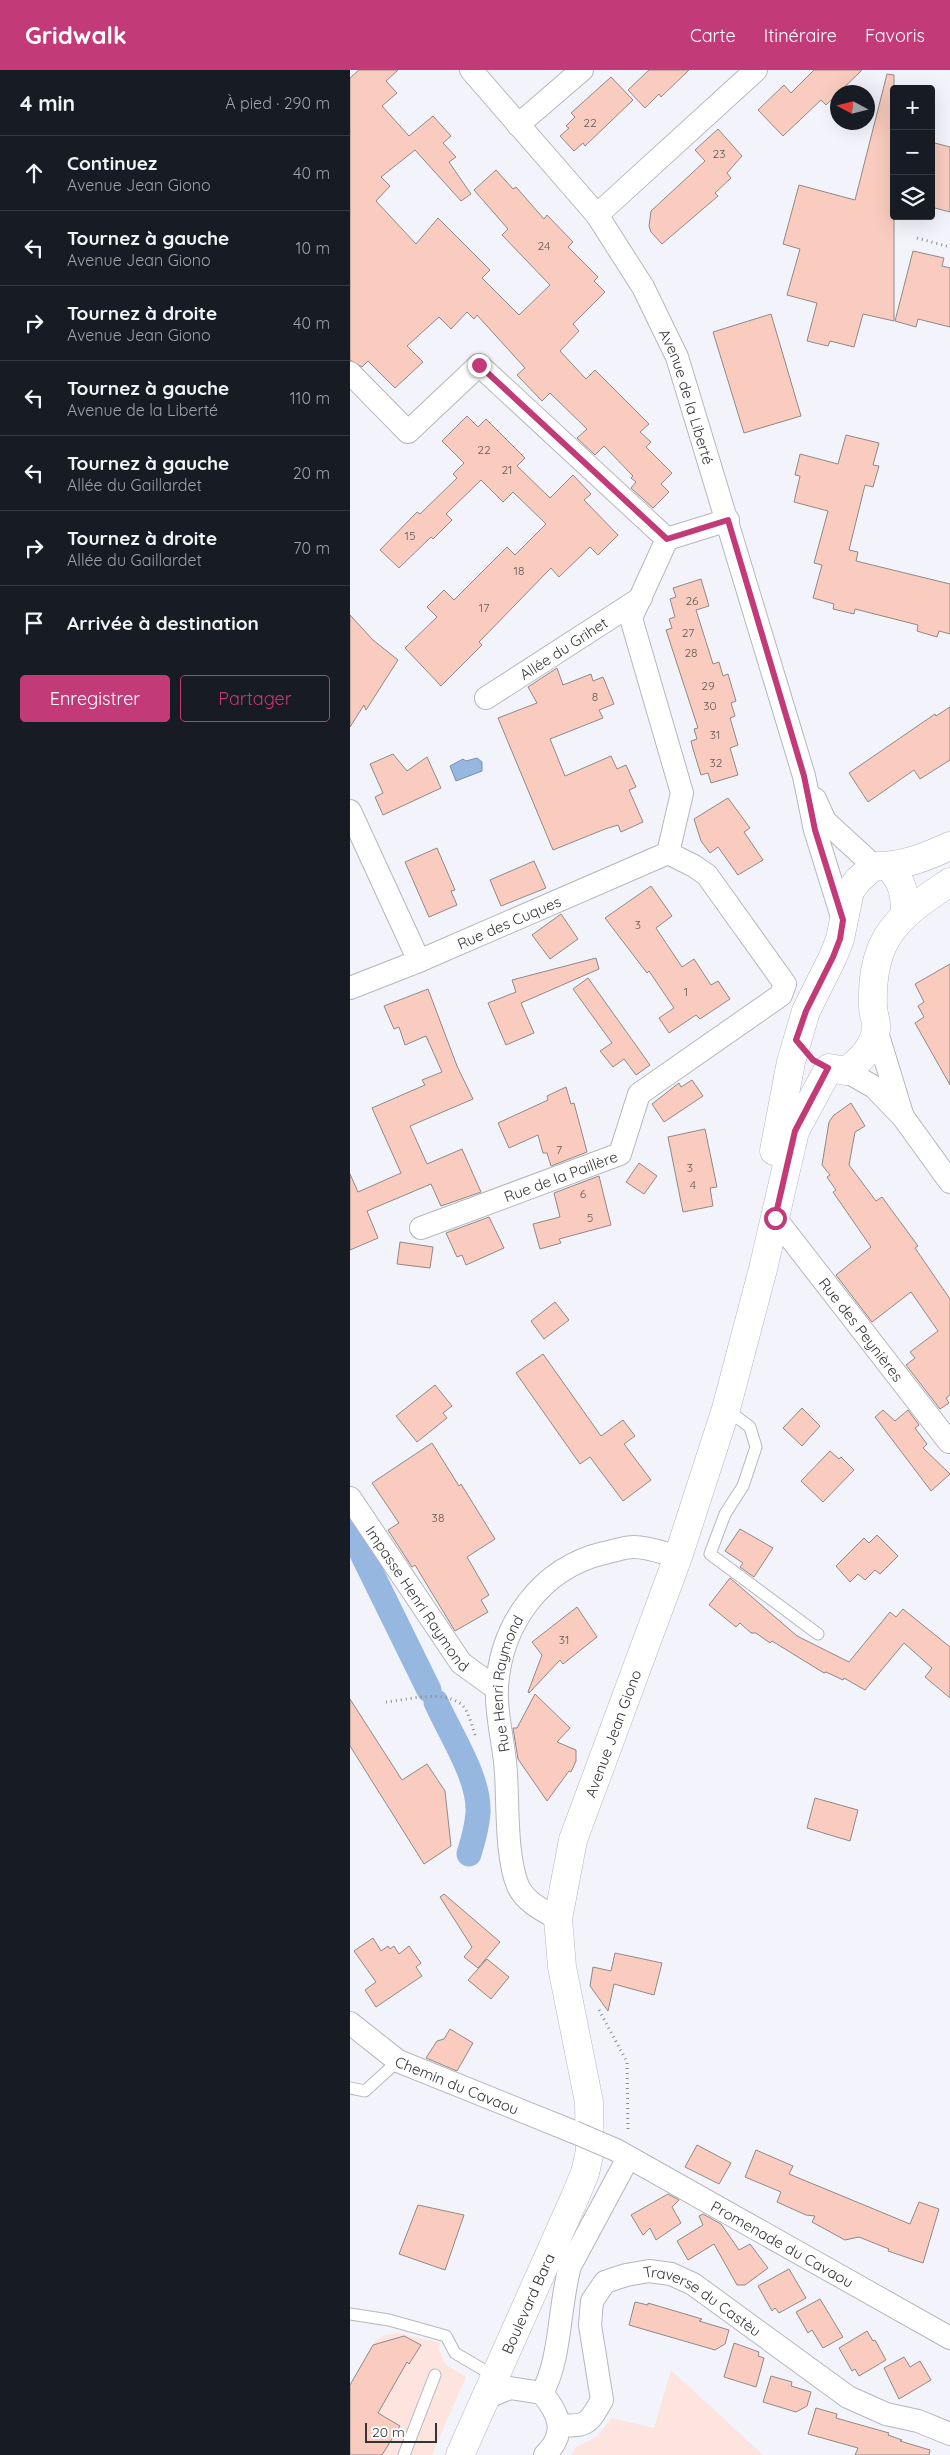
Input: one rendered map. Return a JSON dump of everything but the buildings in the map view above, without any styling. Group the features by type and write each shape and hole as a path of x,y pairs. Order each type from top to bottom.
{"street":[{"name":"Avenue de la Liberté","path":"471,70 596,215 643,287 677,357 702,444 728,520 804,776 815,830 843,920"},
{"path":"518,125 582,70"},
{"path":"596,215 756,70"},
{"path":"350,373 408,432 479,365 667,539"},
{"path":"668,853 682,793 631,618 667,539 728,520"},
{"name":"Allée du Grihet","path":"486,698 641,598"},
{"name":"Avenue de la Liberté","path":"804,776 826,821 881,867"},
{"path":"350,811 419,961"},
{"name":"Avenue Jean Giono","path":"747,1326 754,1265 796,1040 806,1011 840,939 850,891 858,880 881,867 922,859 950,846"},
{"name":"Rue des Cuques","path":"350,988 419,961 668,853"},
{"name":"Rue de la Paillère","path":"420,1228 620,1154 639,1094 780,995 785,984 707,875 668,853"},
{"path":"881,867 898,877 905,891 905,914"},
{"name":"Avenue Jean Giono","path":"602,2148 589,2102 562,1967 558,1919 573,1840 678,1557 726,1409 775,1218 795,1131 837,1069 859,1061 870,1048 876,1028 872,981 882,946 905,914 950,882"},
{"path":"876,1028 903,1117"},
{"path":"796,1040 813,1060 874,1087 903,1117 950,1182"},
{"name":"Rue des Peynières","path":"775,1218 950,1443"},
{"name":"Impasse Henri Raymond","path":"350,1498 461,1663 496,1689"},
{"name":"Rue Henri Raymond","path":"558,1919 534,1906 518,1887 512,1858 506,1764 496,1689 502,1653 515,1618 536,1593 560,1572 591,1556 631,1547 649,1548 678,1557"},
{"name":"Chemin du Cavaou","path":"350,2023 398,2061 602,2148"},
{"path":"542,2393 550,2379 565,2284 602,2148"},
{"name":"Promenade du Cavaou","path":"602,2148 950,2338"},
{"name":"Boulevard Bara","path":"460,2455 585,2173 602,2148"},
{"name":"Traverse du Castèu","path":"560,2425 580,2426 592,2419 602,2400 590,2325 592,2301 605,2282 626,2275 649,2271 671,2274 693,2284 848,2397 886,2414 918,2421 950,2434"},
{"path":"489,2387 542,2393 554,2407 560,2425 556,2444 545,2455"}],"lane":[{"path":"726,1409 750,1428 756,1447 743,1486 725,1514 710,1554 818,1634"},
{"path":"350,2088 365,2091 398,2061"},
{"path":"350,2314 388,2320 446,2336 455,2353 489,2387"},
{"path":"404,2455 435,2375"}],"path":[{"path":"917,238 950,247"},
{"path":"386,1702 441,1696 463,1705 478,1740"},
{"path":"595,2002 627,2062 602,2148"}],"shaded area":[{"path":"398,2333 440,2343 439,2349 445,2364 466,2377 432,2455 350,2455 350,2384 375,2341 385,2335"},
{"path":"671,2370 763,2455 572,2455 576,2447 596,2437 612,2418 654,2428"}],"water":[{"path":"477,758 482,762 482,771 456,781 450,766 463,759 466,761"}],"waterway":[{"path":"350,1529 429,1690"},
{"path":"436,1702 463,1756 474,1785 478,1813 469,1854"}],"route":[{"path":"479,365 667,539 728,520 804,776 815,830 843,920 840,939 833,957 806,1011 796,1040 813,1060 828,1068 795,1131 775,1218"}]}
